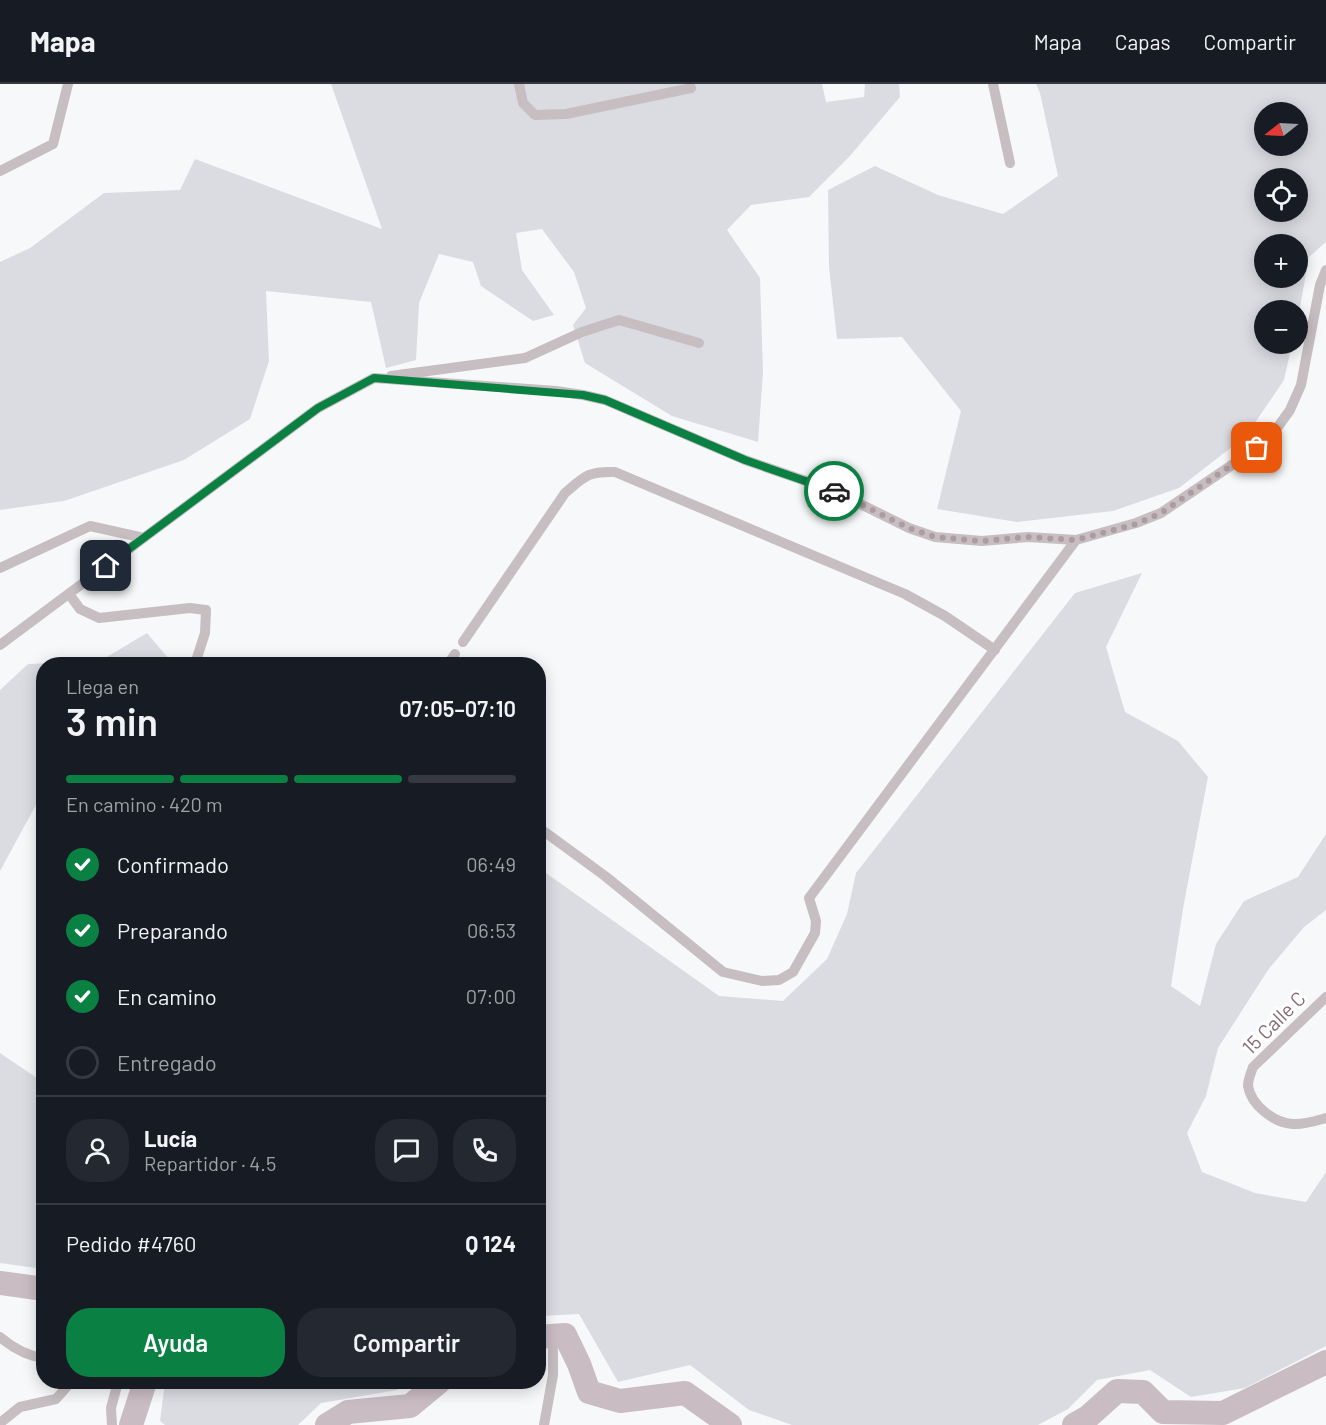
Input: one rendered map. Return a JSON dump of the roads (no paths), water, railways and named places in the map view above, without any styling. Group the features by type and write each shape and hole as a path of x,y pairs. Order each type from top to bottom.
{"street":[{"path":"0,171 53,144 69,84"},
{"path":"519,84 523,103 535,115 566,114 691,88"},
{"path":"993,84 1010,163"},
{"path":"374,378 583,395 605,400 745,460 832,490 909,528 935,537 982,541 1028,537 1076,540 1136,524 1161,513 1257,448 1275,431 1290,410 1301,385 1320,285 1326,270"},
{"path":"0,645 318,408 374,378 525,358 582,332 619,320 699,344"},
{"path":"463,642 565,493 585,476 596,471 615,472 905,594 945,616 995,650"},
{"path":"0,568 90,526 144,538"},
{"path":"546,833 605,876 723,972 762,981 779,980 793,972 815,933 816,921 810,898 1076,540"},
{"path":"69,594 80,609 99,618 190,608 206,610 205,633 197,657"},
{"name":"15 Calle C","path":"1326,996 1253,1067 1248,1085 1252,1095 1264,1111 1281,1122 1303,1124 1326,1118"},
{"path":"0,1337 12,1347 36,1357"},
{"path":"544,1425 553,1375 553,1350"},
{"path":"0,1423 20,1407 56,1399 65,1389"},
{"path":"112,1425 111,1408 116,1389"}],"waterway":[{"path":"0,1283 36,1288"},
{"path":"546,1336 565,1335 589,1392 620,1401 685,1393 730,1425"},
{"path":"1074,1425 1088,1417 1117,1391 1143,1392 1163,1412 1223,1413 1326,1362"},
{"path":"131,1425 143,1389"},
{"path":"327,1425 348,1412 410,1406 431,1389"}]}
